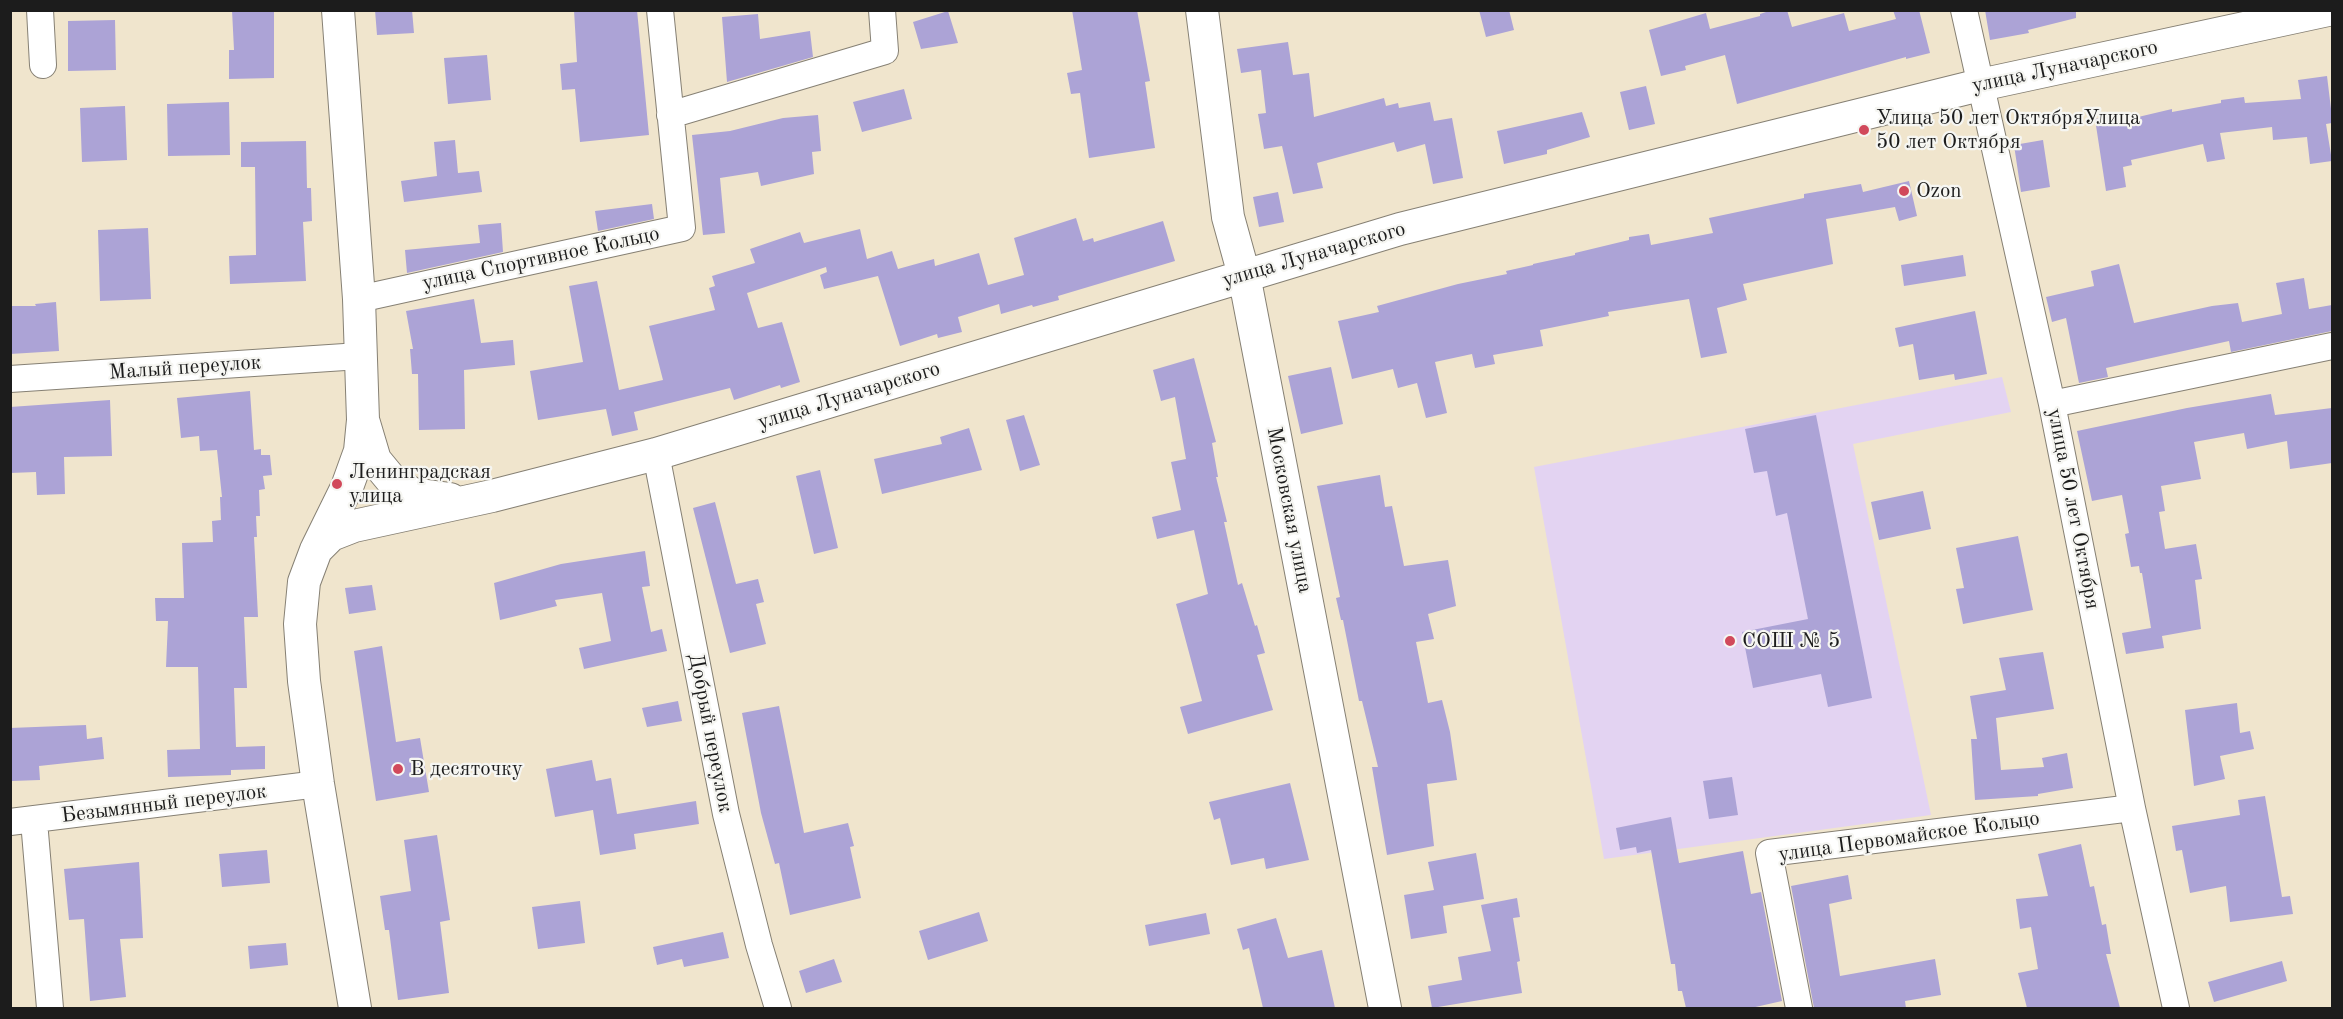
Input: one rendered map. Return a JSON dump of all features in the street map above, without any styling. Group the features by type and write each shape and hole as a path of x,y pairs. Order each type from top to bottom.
{"street":[{"path":"40,10 43,65"},
{"path":"338,10 359,299 363,420 360,451 347,488 316,550 304,582 300,624 304,681 318,784 355,1008"},
{"name":"улица Спортивное Кольцо","path":"359,299 682,228 660,10"},
{"path":"670,115 885,51 882,10"},
{"name":"Московская улица","path":"1202,10 1228,217 1244,275 1385,1008"},
{"name":"улица 50 лет Октября","path":"1964,10 2052,404 2132,808 2176,1008"},
{"name":"улица Луначарского","path":"316,550 332,535 354,526 480,498 656,454 1400,229 1980,85 2317,12"},
{"path":"2052,404 2332,346"},
{"name":"Малый переулок","path":"10,380 360,356"},
{"path":"363,420 375,460 394,483 413,494 444,500 480,498"},
{"name":"Добрый переулок","path":"656,454 726,814 759,945 778,1008"},
{"name":"Безымянный переулок","path":"22,821 318,784"},
{"name":"улица Первомайское Кольцо","path":"1800,1008 1769,853 2132,808"},
{"path":"22,821 50,1008"}],"shaded area":[{"name":"СОШ № 5","path":"2002,377 2011,412 1853,444 1931,815 1604,859 1534,467"}],"building":[{"path":"232,10 274,10 274,78 229,79 229,50 234,50"},
{"path":"375,10 412,10 414,33 377,35"},
{"path":"574,10 637,10 649,135 580,142 575,89 562,90 560,64 577,62"},
{"path":"1072,10 1137,10 1150,81 1145,82 1155,148 1089,158 1080,93 1071,94 1067,73 1082,70"},
{"path":"1479,10 1509,10 1514,30 1486,37"},
{"path":"1772,10 1787,10 1792,27 1844,13 1849,31 1896,19 1893,10 1919,10 1930,53 1906,59 1906,57 1737,104 1725,55 1685,66 1686,70 1661,76 1649,30 1706,13 1710,29 1760,16"},
{"path":"1985,10 2076,10 2076,18 2028,30 2029,33 1990,40"},
{"path":"948,11 958,43 921,49 913,22"},
{"path":"758,14 760,39 810,31 813,57 727,82 722,17"},
{"path":"115,20 116,70 68,71 68,21"},
{"path":"1288,42 1293,75 1309,73 1314,117 1384,98 1386,106 1398,103 1399,108 1430,102 1434,121 1452,118 1463,178 1433,184 1425,144 1397,152 1394,142 1317,163 1323,188 1293,194 1282,146 1264,149 1258,114 1266,113 1261,70 1241,73 1237,49"},
{"path":"487,55 491,100 448,104 444,58"},
{"path":"2327,76 2332,123 2326,124 2332,161 2310,164 2307,137 2273,140 2272,127 2220,133 2225,159 2207,162 2203,144 2131,160 2132,165 2123,167 2126,187 2106,191 2095,119 2116,115 2117,122 2172,109 2172,112 2244,97 2245,103 2301,99 2298,80"},
{"path":"1646,86 1655,124 1629,130 1620,92"},
{"path":"904,89 912,119 862,132 853,102"},
{"path":"229,102 230,155 168,156 167,104"},
{"path":"125,106 127,160 82,162 80,108"},
{"path":"1582,112 1590,137 1547,150 1547,154 1504,164 1497,131"},
{"path":"818,115 821,151 812,152 814,174 761,186 758,172 720,178 725,233 703,235 692,135 730,131 783,118"},
{"path":"455,140 458,173 479,171 482,192 404,202 401,181 437,176 434,142"},
{"path":"2043,140 2050,187 2021,192 2014,145"},
{"path":"306,141 307,188 311,188 312,221 303,222 306,281 230,284 229,256 256,255 255,167 241,167 241,142"},
{"path":"1909,181 1917,216 1899,221 1895,207 1826,219 1833,264 1743,284 1747,300 1717,308 1727,353 1701,358 1689,299 1608,312 1609,316 1540,330 1543,346 1493,355 1495,364 1475,368 1472,354 1435,362 1447,413 1426,418 1417,383 1398,388 1393,369 1352,379 1338,321 1379,312 1377,306 1458,284 1507,274 1506,271 1575,255 1575,253 1629,240 1629,237 1649,234 1651,245 1713,233 1709,218 1804,198 1804,194 1861,184 1863,192"},
{"path":"1278,192 1284,222 1259,227 1253,197"},
{"path":"652,204 654,219 598,231 595,211"},
{"path":"1076,218 1083,241 1093,238 1094,242 1163,221 1175,261 1058,296 1059,300 1033,307 1032,305 1001,314 999,304 958,317 962,332 938,338 937,334 900,346 878,276 824,289 820,275 827,272 826,267 747,293 758,328 782,322 800,382 781,388 780,385 734,400 730,388 634,412 638,430 612,436 606,409 538,420 530,371 583,362 569,286 597,281 619,390 663,380 649,326 715,310 709,288 715,286 712,276 755,263 750,249 800,232 804,243 860,229 867,259 892,251 898,269 934,259 935,266 979,253 988,285 1024,275 1014,238"},
{"path":"501,223 503,252 407,273 405,250 480,243 478,225"},
{"path":"148,228 151,299 100,301 98,230"},
{"path":"1963,255 1966,276 1904,286 1901,265"},
{"path":"2119,264 2134,323 2212,306 2238,303 2242,322 2282,314 2276,283 2304,278 2309,309 2332,305 2332,331 2231,352 2229,341 2106,368 2108,377 2079,383 2066,318 2052,322 2046,297 2094,286 2091,271"},
{"path":"474,299 481,343 513,340 515,365 464,370 465,429 419,430 418,374 412,374 410,349 413,349 406,311"},
{"path":"56,302 59,351 10,354 10,306 36,306 35,304"},
{"path":"1975,311 1987,374 1955,380 1954,374 1919,380 1913,344 1899,347 1895,328"},
{"path":"1194,358 1216,442 1212,443 1218,477 1216,477 1238,585 1242,583 1265,653 1257,655 1273,710 1188,734 1180,707 1202,701 1176,604 1208,594 1194,530 1157,539 1152,517 1181,510 1171,462 1186,459 1175,397 1161,401 1153,370"},
{"path":"1331,367 1343,424 1301,434 1288,376"},
{"path":"250,391 254,450 261,449 261,455 270,455 272,475 263,476 265,489 259,490 260,516 256,516 257,537 254,537 258,617 244,617 247,688 234,688 236,747 265,746 265,769 231,770 231,775 168,777 167,750 200,749 198,667 166,667 168,621 156,621 155,598 184,598 182,543 213,542 212,521 221,520 220,497 222,497 217,450 200,451 199,436 181,438 177,398"},
{"path":"2271,394 2275,415 2332,408 2332,463 2290,469 2287,441 2247,449 2244,433 2194,442 2201,479 2161,486 2165,511 2159,512 2165,549 2196,544 2202,579 2195,580 2201,629 2162,636 2164,648 2126,654 2122,633 2151,628 2142,573 2140,573 2139,566 2131,567 2125,534 2129,533 2122,495 2092,501 2077,431 2187,408"},
{"path":"110,400 112,456 64,457 65,494 37,495 36,472 10,473 10,407"},
{"path":"1024,415 1040,465 1020,471 1006,420"},
{"path":"1816,415 1872,698 1828,707 1821,674 1753,688 1742,632 1808,619 1787,513 1776,516 1767,471 1754,473 1745,429"},
{"path":"969,428 982,470 882,494 874,459 942,444 940,437"},
{"path":"820,470 838,548 814,554 796,476"},
{"path":"1380,475 1385,507 1392,506 1404,566 1448,560 1456,606 1428,614 1434,639 1416,642 1428,703 1442,700 1450,732 1457,780 1427,784 1434,846 1387,855 1372,767 1378,767 1362,701 1359,701 1343,620 1341,620 1336,598 1340,597 1317,486"},
{"path":"1923,491 1931,529 1879,540 1871,502"},
{"path":"715,502 736,584 758,579 764,602 756,604 766,644 730,653 693,508"},
{"path":"2018,536 2033,610 1963,624 1956,589 1964,588 1956,548"},
{"path":"645,551 650,586 642,587 651,632 662,629 667,651 584,669 579,648 611,641 602,593 555,600 557,606 500,620 494,583 561,564"},
{"path":"372,585 376,610 349,614 345,588"},
{"path":"382,646 396,742 420,738 429,792 376,801 354,651"},
{"path":"2043,652 2054,709 1996,718 2001,770 2044,767 2042,758 2067,753 2073,788 2038,794 2038,796 1975,800 1971,739 1977,739 1970,696 2006,690 1999,658"},
{"path":"678,701 682,721 647,727 642,708"},
{"path":"2237,703 2240,733 2250,731 2254,749 2220,756 2225,779 2194,786 2185,710"},
{"path":"779,706 804,833 848,823 854,846 850,847 861,898 790,915 779,863 775,864 761,813 742,713"},
{"path":"86,725 87,739 102,737 104,759 39,766 40,780 12,781 10,728"},
{"path":"592,760 596,781 611,778 617,814 696,801 699,824 634,834 636,849 600,855 593,810 555,817 546,769"},
{"path":"1732,777 1738,815 1709,819 1703,781"},
{"path":"1290,783 1309,860 1266,869 1264,858 1231,865 1220,818 1214,820 1209,802"},
{"path":"2265,796 2282,897 2290,896 2293,914 2230,922 2226,886 2190,893 2182,850 2176,851 2172,826 2240,815 2238,800"},
{"path":"1671,817 1679,863 1743,851 1751,894 1761,892 1782,1001 1751,1008 1686,1008 1682,991 1678,991 1675,964 1671,964 1651,850 1637,853 1636,847 1620,850 1616,828"},
{"path":"437,835 450,920 440,922 449,993 398,1000 389,930 385,930 380,896 411,891 404,840"},
{"path":"2081,844 2090,887 2094,886 2102,925 2106,924 2111,954 2106,954 2120,1008 2027,1008 2018,973 2038,969 2031,927 2020,929 2016,899 2048,896 2038,854"},
{"path":"267,850 270,883 222,887 219,854"},
{"path":"1476,853 1484,899 1443,906 1447,933 1411,939 1404,895 1434,890 1428,862"},
{"path":"139,862 143,938 120,939 126,997 90,1001 84,919 69,920 64,869"},
{"path":"1848,875 1852,899 1829,904 1840,976 1935,959 1941,995 1905,1001 1906,1008 1814,1008 1791,886"},
{"path":"1517,898 1520,917 1513,918 1520,961 1517,962 1522,993 1432,1008 1428,986 1462,980 1458,957 1491,951 1481,905"},
{"path":"580,901 585,943 538,949 532,907"},
{"path":"979,912 988,941 928,960 919,931"},
{"path":"1206,913 1210,934 1149,946 1145,925"},
{"path":"1276,918 1288,958 1322,950 1335,1008 1263,1008 1249,948 1243,950 1237,929"},
{"path":"723,932 729,958 684,967 682,959 657,965 653,947"},
{"path":"286,943 288,965 250,969 248,946"},
{"path":"834,959 842,982 806,993 799,971"},
{"path":"2282,961 2287,981 2214,1002 2208,982"}],"place":[{"name":"Улица 50 лет ОктябряУлица 50 лет Октября","path":"1864,130"},
{"name":"Ozon","path":"1904,191"},
{"name":"Ленинградская улица","path":"337,484"},
{"name":"СОШ № 5","path":"1730,641"},
{"name":"В десяточку","path":"398,769"}]}
